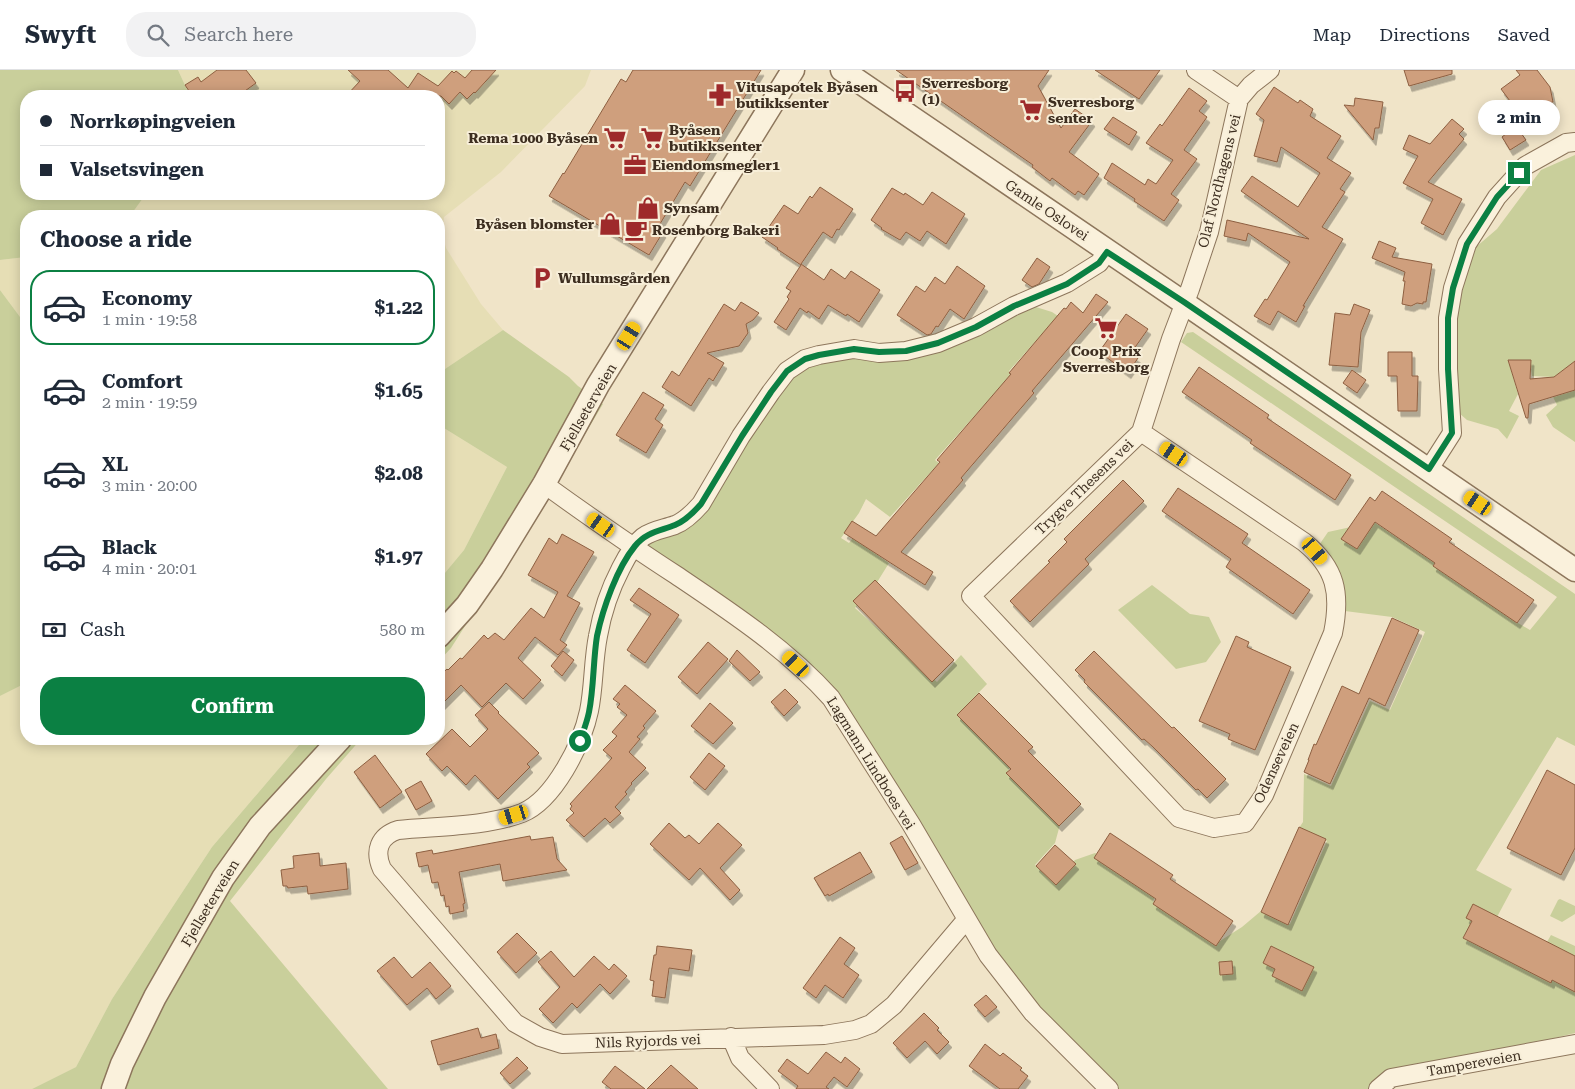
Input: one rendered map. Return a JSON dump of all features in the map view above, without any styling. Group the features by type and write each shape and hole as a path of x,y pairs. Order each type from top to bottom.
{"street":[{"name":"Fjellseterveien","path":"445,629 467,605 492,568 544,484 598,385 793,70"},
{"name":"Gamle Oslovei","path":"842,70 1575,570"},
{"path":"1196,70 1239,99"},
{"name":"Olaf Nordhagens vei","path":"1184,302 1209,232 1239,99 1251,85 1270,70"},
{"path":"1429,469 1452,433 1448,369 1448,318 1453,288 1467,244 1497,197 1525,166 1566,143 1575,142"},
{"path":"634,547 642,538 655,531 676,525 692,514 701,504 771,392 787,371 805,359 854,349 879,352 906,351 938,343 976,327 1014,306 1067,284 1099,263 1107,252"},
{"name":"Trygve Thesens vei","path":"971,596 1141,432 1184,302"},
{"name":"Odenseveien","path":"971,596 1179,818 1214,828 1245,823 1264,795 1334,633 1337,608 1334,583 1324,561 1304,542 1141,432"},
{"name":"Lagmann Lindboes vei","path":"544,484 729,611 779,649 831,698 911,824 988,955 1032,1013 1109,1089"},
{"name":"Nils Ryjords vei","path":"634,547 621,568 606,605 597,637 589,712 580,741 569,763 550,791 544,798 524,812 480,823 398,830 386,835 380,845 378,857 382,869 515,1023 540,1037 562,1044 824,1035 855,1030 871,1024 894,1005 966,920"},
{"name":"Fjellseterveien","path":"113,1089 122,1064 155,997 223,878 260,826 334,745"},
{"path":"731,1037 740,1058 770,1089"},
{"name":"Tampereveien","path":"1378,1089 1391,1078 1575,1044"}],"shaded area":[{"path":"178,70 591,70 585,86 501,172 445,216 445,210 134,210 142,200 445,200 445,90 187,90"},
{"path":"445,244 481,304 503,330 445,369"},
{"path":"20,258 20,317 0,290 0,260"},
{"path":"445,429 507,467 464,550 445,573"},
{"path":"20,686 20,745 299,745 212,847 112,999 76,1067 32,1089 0,1089 0,696"}],"green space":[{"path":"0,70 178,70 187,90 20,90 20,200 142,200 134,210 20,210 20,258 0,260"},
{"path":"1575,155 1575,361 1554,377 1532,376 1530,360 1508,360 1518,394 1509,411 1519,416 1507,439 1498,429 1467,420 1459,413 1455,369 1457,318 1463,287 1476,247 1497,229 1541,170"},
{"path":"0,290 20,317 20,686 0,696"},
{"path":"1023,303 1052,312 1058,316 1009,371 1012,374 935,460 939,463 890,517 866,499 859,513 841,538 849,543 853,538 889,563 876,584 855,608 937,682 961,655 987,684 959,713 1012,766 1008,770 1061,821 1055,843 1035,865 1055,882 1075,860 1095,853 1158,890 1153,901 1220,941 1242,927 1261,911 1290,924 1327,841 1299,828 1303,822 1304,774 1331,786 1370,701 1390,710 1425,632 1392,617 1337,610 1315,551 1328,532 1374,522 1435,563 1433,566 1530,630 1557,597 1181,342 1187,333 1193,332 1575,594 1575,746 1557,737 1476,870 1512,889 1497,917 1472,921 1463,938 1551,982 1560,966 1547,942 1551,935 1575,946 1575,1033 1391,1078 1378,1089 1109,1089 1033,1013 831,698 634,547 693,514 785,381 819,355 938,343"},
{"path":"503,330 603,404 545,501 445,654 445,573 464,550 507,467 445,429 445,369"},
{"path":"1575,390 1575,442 1553,427 1546,415 1557,405 1553,397"},
{"path":"1152,585 1190,614 1209,617 1221,642 1206,662 1176,669 1118,610"},
{"path":"299,745 356,745 326,779 230,901 388,1089 32,1089 76,1067 112,999 212,847"},
{"path":"1560,899 1575,906 1575,914 1562,922 1550,916"}],"building":[{"path":"217,70 246,70 256,83 246,90 188,90 185,85 198,77 201,82"},
{"path":"348,70 388,70 408,88 418,73 438,86 452,71 454,73 456,71 465,78 472,70 496,70 467,99 460,92 449,104 445,100 445,90 352,90 360,81"},
{"name":"Byåsen butikksenter","path":"633,70 761,70 690,186 685,182 657,229 663,232 649,255 549,196 621,79 626,82"},
{"path":"896,70 1049,70 1038,86 1061,128 1075,109 1092,121 1069,152 1099,174 1084,195 1078,191 1075,195 1052,178 1050,181 1032,167 1033,165"},
{"path":"1095,70 1160,70 1139,99"},
{"path":"1404,70 1452,70 1452,74 1409,86"},
{"path":"1516,70 1537,70 1550,87 1553,102 1516,109 1501,89 1520,75"},
{"path":"1274,87 1298,103 1300,100 1313,109 1310,116 1341,136 1327,158 1351,173 1340,189 1345,192 1322,227 1343,239 1303,306 1305,306 1296,322 1278,311 1270,325 1254,316 1265,299 1267,300 1290,262 1248,233 1246,241 1224,236 1227,220 1309,239 1241,191 1252,176 1298,207 1320,173 1281,147 1277,162 1254,156 1264,120 1256,114"},
{"path":"1189,88 1207,101 1199,111 1207,117 1184,150 1197,159 1171,194 1179,200 1164,221 1104,178 1112,163 1145,185 1148,179 1156,184 1173,160 1146,143 1160,124 1162,126"},
{"path":"1355,98 1383,102 1379,128 1375,128 1373,140 1344,105 1354,106"},
{"path":"1113,117 1137,132 1129,145 1104,129"},
{"path":"1452,119 1464,129 1459,134 1464,139 1428,182 1462,199 1443,235 1421,223 1433,199 1403,183 1418,156 1403,149 1409,135 1430,144"},
{"path":"1516,126 1526,140 1510,150 1502,137"},
{"path":"820,187 853,209 832,238 823,232 801,264 824,280 831,269 845,279 851,271 880,290 859,322 828,305 819,319 800,308 786,330 774,322 789,299 787,297 791,291 786,288 801,265 762,237 784,205 798,214 810,196 812,198"},
{"path":"892,188 904,195 905,193 923,205 932,192 965,214 946,244 927,231 920,241 906,232 900,240 881,229 871,220"},
{"path":"1379,241 1396,248 1392,257 1432,264 1426,302 1411,306 1402,304 1405,272 1372,258"},
{"path":"1037,258 1050,267 1039,284 1032,287 1022,280"},
{"path":"957,266 985,286 964,319 950,309 938,327 936,326 931,334 927,335 897,315 916,286 925,292 935,277 945,284"},
{"path":"1096,294 1108,302 1032,391 1034,393 961,478 963,480 901,552 933,572 925,585 844,533 852,521 876,536 940,462 937,460 1011,374 1009,373 1064,308 1066,309 1071,302 1083,313"},
{"path":"741,302 759,313 746,324 748,333 739,346 707,353 724,363 713,381 709,378 691,406 662,387 672,371 679,376 724,304 735,311"},
{"path":"1354,304 1370,310 1361,332 1358,367 1329,365 1335,313 1350,315"},
{"path":"1126,314 1148,329 1131,353 1138,358 1128,373 1099,352"},
{"path":"1388,352 1412,352 1412,376 1418,376 1417,411 1398,411 1397,376 1388,376"},
{"path":"1508,360 1531,360 1530,379 1554,377 1575,361 1575,390 1529,404 1528,418 1526,418"},
{"path":"1199,367 1269,415 1267,418 1351,475 1335,500 1250,443 1252,440 1182,392"},
{"path":"1352,370 1366,380 1357,393 1343,383"},
{"path":"643,392 664,405 655,419 663,425 646,453 616,435"},
{"path":"1123,480 1144,501 1085,559 1089,564 1030,622 1010,601 1050,562 1048,561 1067,542 1064,539"},
{"path":"1178,488 1248,534 1242,543 1310,590 1293,614 1226,567 1231,559 1162,511"},
{"path":"1382,491 1452,539 1449,542 1534,600 1517,623 1433,566 1435,563 1375,522 1357,549 1341,539 1370,497 1375,501"},
{"path":"562,534 594,552 567,596 580,603 560,640 567,645 558,655 535,637 518,658 541,680 523,699 506,683 482,707 461,685 445,701 445,671 460,658 462,659 484,635 488,639 495,633 504,640 531,608 544,618 558,592 528,575 549,538 557,544"},
{"path":"875,580 954,660 932,682 853,601"},
{"path":"639,588 679,615 645,663 627,650 651,614 630,600"},
{"path":"1392,618 1419,630 1385,706 1369,698 1330,784 1304,772 1314,744 1316,745 1342,686 1359,694"},
{"path":"1236,636 1249,642 1247,647 1291,667 1255,750 1228,739 1230,734 1199,721"},
{"path":"708,642 728,659 697,694 678,677"},
{"path":"737,650 760,672 750,681 729,661"},
{"path":"563,651 574,660 562,676 551,666"},
{"path":"1094,651 1226,779 1207,798 1198,789 1196,790 1153,747 1144,739 1142,740 1084,682 1085,680 1075,670"},
{"path":"625,685 656,711 643,726 645,728 637,737 640,739 629,752 646,768 631,783 625,792 627,794 615,807 621,813 610,823 605,818 584,837 566,820 574,813 570,809 572,806 570,804 612,758 603,750 617,736 612,732 627,715 617,707 620,704 613,699"},
{"path":"785,689 798,702 784,716 771,702"},
{"path":"979,693 1033,747 1028,751 1081,804 1059,826 1006,773 1011,769 957,715"},
{"path":"489,702 539,753 527,764 530,767 498,799 475,775 466,785 447,766 442,771 426,754 435,745 445,745 445,736 452,729 470,747 488,729 475,715"},
{"path":"710,703 733,723 713,744 691,726"},
{"path":"709,753 725,766 705,790 690,777"},
{"path":"375,755 402,792 380,808 354,772"},
{"path":"1547,770 1575,785 1575,848 1561,875 1507,848"},
{"path":"421,781 432,801 416,810 405,790"},
{"path":"669,823 685,838 689,835 699,844 718,823 742,845 720,868 740,890 730,900 700,868 689,880 650,844"},
{"path":"1299,827 1326,839 1288,925 1261,912"},
{"path":"1110,833 1173,875 1170,879 1233,921 1216,946 1153,904 1156,899 1094,858"},
{"path":"530,836 531,840 553,837 557,859 567,870 503,881 500,864 459,872 465,903 463,904 464,911 450,914 449,906 446,907 444,895 441,896 438,882 432,883 428,865 419,867 416,853 432,850 433,854"},
{"path":"902,836 918,863 905,870 890,843"},
{"path":"1055,845 1076,864 1056,885 1036,866"},
{"path":"860,852 872,872 829,896 828,894 825,896 814,878"},
{"path":"319,853 320,866 346,863 348,889 308,894 307,886 288,888 283,886 281,870 294,868 293,856"},
{"path":"1473,904 1575,956 1575,992 1552,980 1551,983 1463,938 1472,921 1466,918"},
{"path":"517,933 537,953 516,973 497,952"},
{"path":"840,937 855,948 844,964 859,975 843,998 825,985 816,998 803,988"},
{"path":"657,946 692,950 689,971 669,968 665,998 652,996 654,981 650,980"},
{"path":"1271,946 1314,967 1302,991 1272,976 1275,969 1263,963"},
{"path":"551,951 574,977 594,956 609,970 614,964 627,976 610,994 600,984 577,1008 572,1003 553,1023 539,1009 560,987 538,962"},
{"path":"394,957 412,978 430,962 451,986 436,999 427,988 407,1005 377,971"},
{"path":"1232,961 1233,974 1220,975 1219,962"},
{"path":"986,995 997,1007 985,1017 974,1005"},
{"path":"924,1013 939,1028 937,1030 949,1042 937,1054 925,1041 907,1058 893,1043"},
{"path":"478,1028 481,1038 496,1034 499,1048 438,1065 431,1041"},
{"path":"985,1044 1000,1056 1003,1053 1022,1068 1020,1070 1028,1076 1018,1089 1000,1089 969,1066"},
{"path":"826,1052 841,1063 845,1057 860,1069 847,1087 834,1077 826,1087 829,1089 796,1089 798,1086 778,1071 787,1059 808,1074"},
{"path":"517,1057 528,1068 510,1084 500,1073"},
{"path":"671,1065 698,1089 647,1089"},
{"path":"615,1066 645,1089 611,1089 602,1082"}],"place":[{"name":"Sverresborg (1)","path":"905,91"},
{"name":"Vitusapotek Byåsen butikksenter","path":"720,95"},
{"name":"Sverresborg senter","path":"1031,110"},
{"name":"Rema 1000 Byåsen","path":"615,138"},
{"name":"Byåsen butikksenter","path":"652,138"},
{"name":"Eiendomsmegler1","path":"635,165"},
{"name":"Synsam","path":"648,208"},
{"name":"Byåsen blomster","path":"610,224"},
{"name":"Rosenborg Bakeri","path":"636,230"},
{"name":"Wullumsgården","path":"542,278"},
{"name":"Coop Prix Sverresborg","path":"1106,328"}],"route":[{"path":"580,741 589,712 597,637 606,605 621,568 642,538 655,531 676,525 692,514 701,504 771,392 787,371 805,359 854,349 879,352 906,351 938,343 976,327 1014,306 1067,284 1099,263 1107,252 1184,302 1429,469 1452,433 1448,369 1448,318 1453,288 1467,244 1497,197 1519,173"}]}
